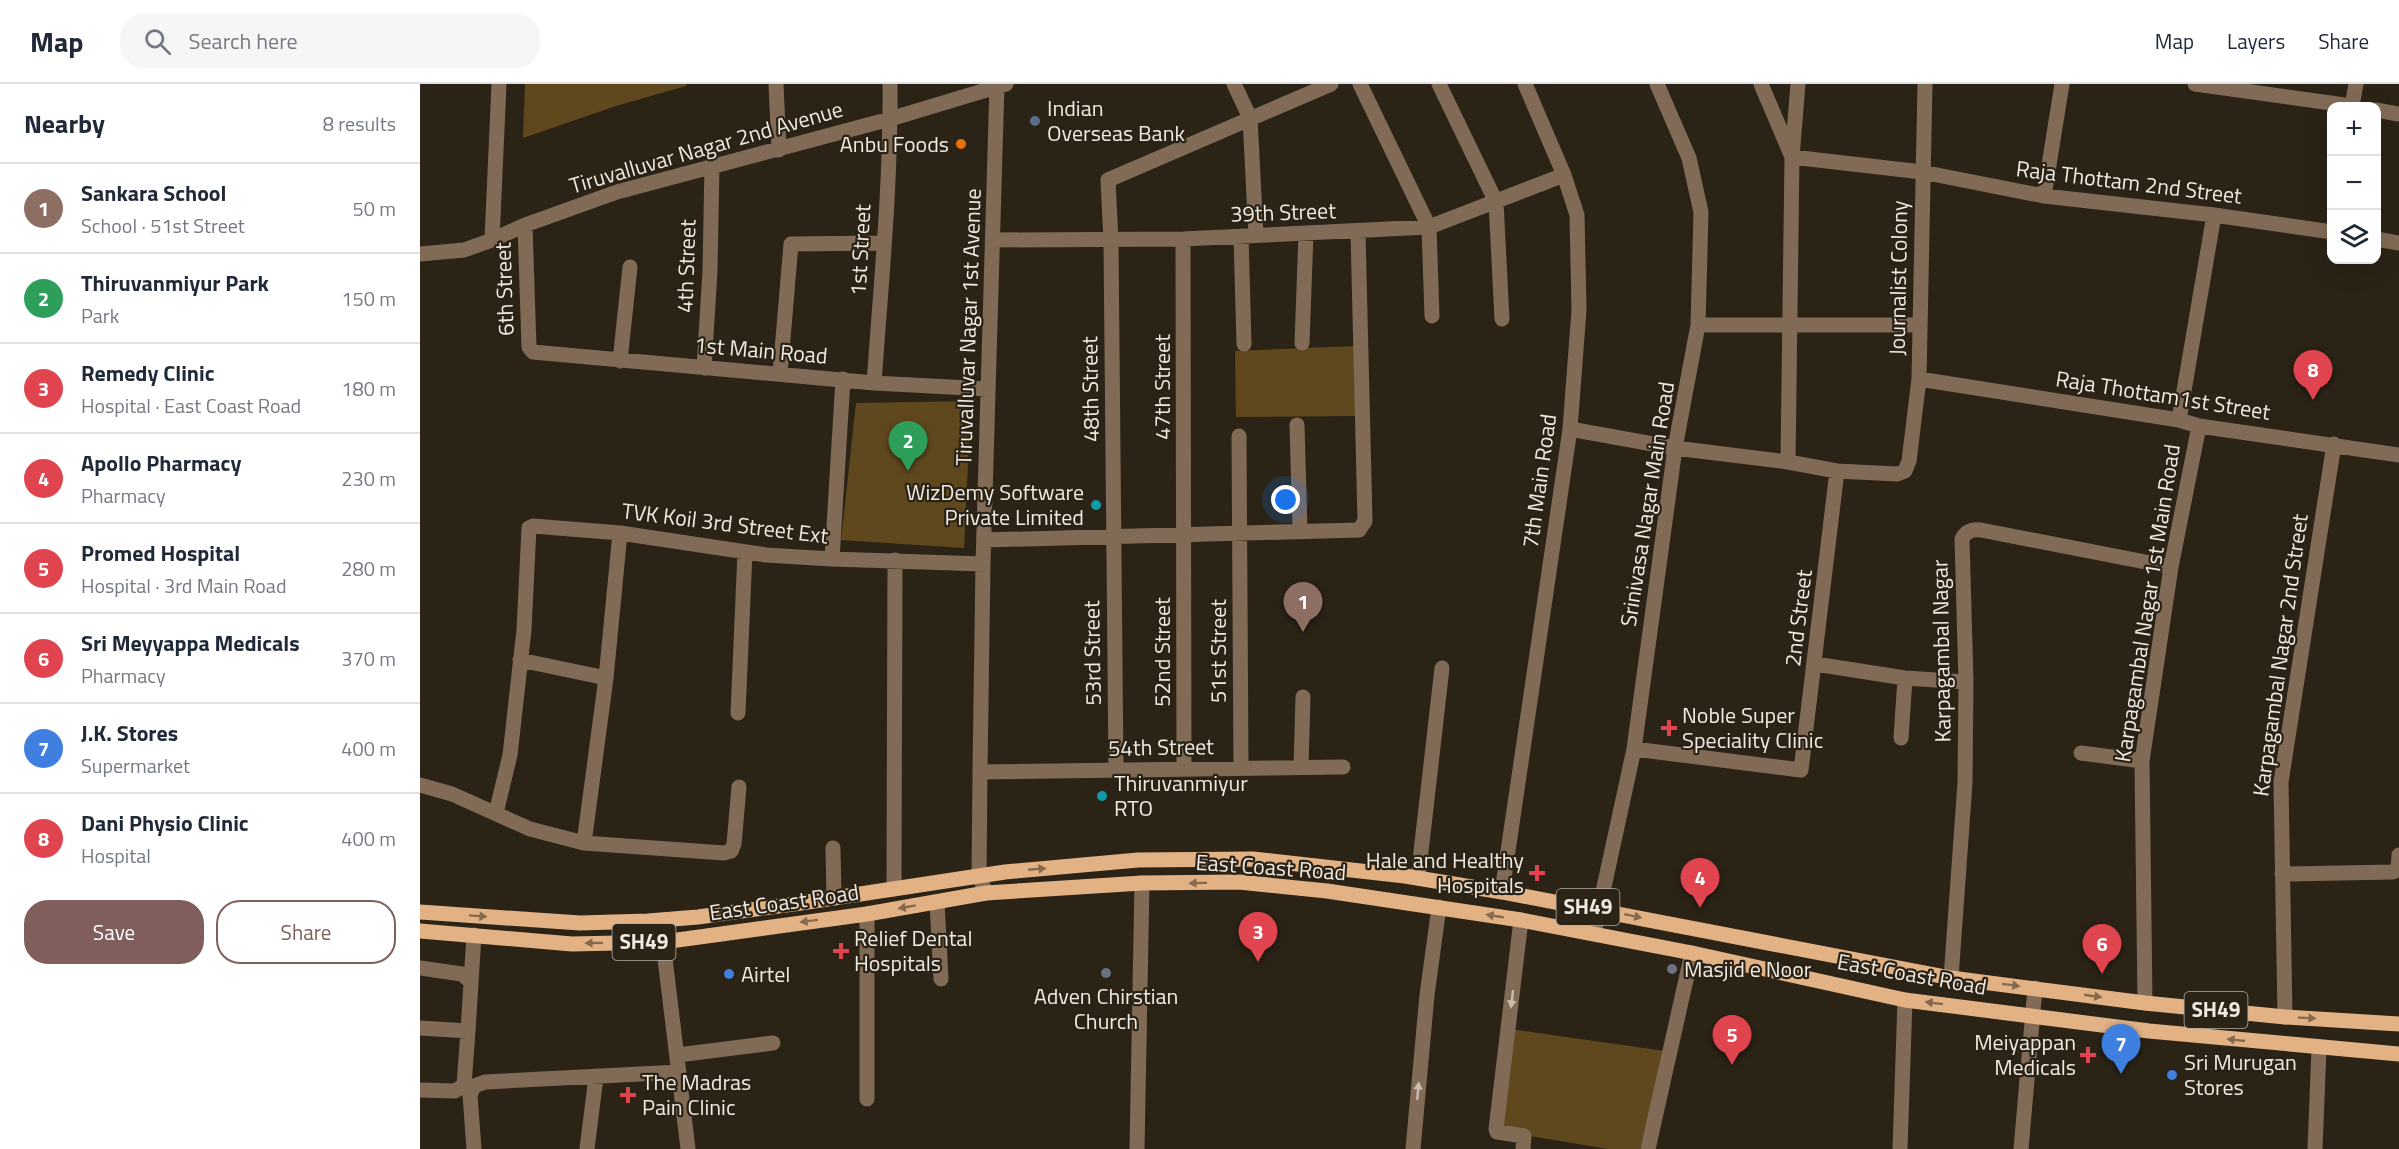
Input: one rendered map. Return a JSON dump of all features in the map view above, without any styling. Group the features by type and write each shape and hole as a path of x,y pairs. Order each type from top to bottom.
{"main road":[{"name":"East Coast Road","path":"420,912 580,922 648,921 698,917 979,875 1138,860 1238,859 1418,878 1502,892 1601,909 1950,978 2145,1003 2284,1017 2399,1023"},
{"name":"East Coast Road","path":"420,931 572,944 663,942 867,914 986,893 1142,883 1239,882 1327,891 1521,920 1692,953 1905,1000 2149,1031 2399,1054"}],"street":[{"path":"492,240 499,84"},
{"path":"776,84 778,150"},
{"name":"1st Street","path":"874,383 884,243 890,84"},
{"path":"1234,84 1250,118 1244,344"},
{"path":"1250,118 1331,84"},
{"path":"1360,84 1429,227 1432,316"},
{"path":"1439,84 1496,202 1502,319"},
{"name":"7th Main Road","path":"1502,892 1570,429 1580,310 1577,215 1564,175 1525,84"},
{"name":"Srinivasa Nagar Main Road","path":"1594,933 1634,749 1675,448 1698,325 1701,212 1689,158 1657,84"},
{"path":"1761,84 1792,157"},
{"path":"1788,462 1792,157 1798,84"},
{"name":"Journalist Colony","path":"1837,471 1897,474 1905,471 1909,461 1919,379 1925,84"},
{"path":"2044,196 2062,84"},
{"path":"2195,84 2352,106 2356,84"},
{"name":"Tiruvalluvar Nagar 2nd Avenue","path":"420,254 464,250 617,192 890,119 1000,85"},
{"name":"Tiruvalluvar Nagar 1st Avenue","path":"986,893 979,875 983,564 1000,85"},
{"path":"2381,111 2399,114"},
{"name":"48th Street","path":"1114,536 1111,241 1107,182 1109,179 1250,118"},
{"name":"Raja Thottam 2nd Street","path":"1792,157 1922,172 2044,196 2214,215 2327,231"},
{"name":"4th Street","path":"704,368 710,271 712,165"},
{"name":"39th Street","path":"993,240 1184,239 1429,227 1564,175"},
{"path":"2179,420 2214,215"},
{"name":"6th Street","path":"525,225 529,347 531,351"},
{"path":"984,540 1359,530 1363,527 1365,521 1358,232"},
{"path":"1302,343 1306,234"},
{"name":"47th Street","path":"1184,239 1185,534"},
{"path":"2381,240 2399,243"},
{"path":"780,374 791,244 884,243"},
{"path":"620,361 630,267"},
{"path":"1698,325 1790,327 1919,325"},
{"name":"1st Main Road","path":"531,351 874,383 988,389"},
{"path":"832,559 843,379"},
{"name":"Raja Thottam1st Street","path":"1919,379 2179,420 2199,426 2399,455"},
{"path":"1297,425 1300,531"},
{"name":"Karpagambal Nagar 1st Main Road","path":"2145,1003 2142,761 2171,567 2199,426"},
{"path":"1570,429 1675,448 1788,462 1837,471"},
{"name":"51st Street","path":"1239,436 1241,768"},
{"name":"Karpagambal Nagar 2nd Street","path":"2284,1017 2281,782 2334,444"},
{"name":"2nd Street","path":"1634,749 1801,770 1837,471"},
{"name":"TVK Koil 3rd Street Ext","path":"520,660 524,630 528,533 529,528 533,526 620,533 745,552 832,559 983,564"},
{"name":"Karpagambal Nagar","path":"1950,978 1965,783 1966,682 1962,539 1969,531 1981,530 2171,567"},
{"path":"584,843 606,678 620,533"},
{"name":"52nd Street","path":"1184,769 1185,534"},
{"name":"53rd Street","path":"1114,536 1116,770"},
{"path":"738,713 745,552"},
{"path":"894,889 895,560"},
{"path":"496,813 510,755 520,660 606,678"},
{"path":"1815,664 1905,678 1966,682"},
{"path":"1418,878 1442,668"},
{"path":"1901,738 1905,678"},
{"path":"1301,768 1303,698"},
{"path":"2081,753 2142,761"},
{"name":"54th Street","path":"980,772 1343,767"},
{"path":"420,785 452,794 530,829 584,843 728,852 733,849 734,844 739,787"},
{"path":"833,848 834,898"},
{"path":"2282,874 2393,872 2398,869 2399,855"},
{"path":"1137,1149 1142,883"},
{"path":"937,902 941,979"},
{"path":"1413,1149 1427,995 1439,907"},
{"path":"867,914 867,1099"},
{"path":"1521,920 1496,1129 1497,1132 1524,1136 1523,1149"},
{"path":"420,1090 455,1091 464,1085 474,934"},
{"path":"663,942 688,1149"},
{"path":"1648,1149 1692,953"},
{"path":"420,968 462,974 470,981"},
{"path":"2021,1149 2035,988"},
{"path":"1900,1149 1905,1000"},
{"path":"420,1028 468,1031"},
{"path":"678,1055 773,1043"},
{"path":"2315,1149 2319,1048"},
{"path":"474,1149 470,1095 474,1086 485,1082 679,1072"},
{"path":"587,1149 596,1077"}],"shaded area":[{"path":"525,84 686,84 686,86 616,106 523,138"},
{"path":"1355,346 1355,416 1236,417 1235,351"},
{"path":"971,401 964,548 841,540 856,403"},
{"path":"1510,1029 1665,1051 1640,1149 1608,1149 1500,1131"}],"place":[{"name":"Indian Overseas Bank","path":"1035,121"},
{"name":"Anbu Foods","path":"961,144"},
{"name":"Dani Physio Clinic","path":"2313,400"},
{"name":"Thiruvanmiyur Park","path":"908,471"},
{"name":"WizDemy Software Private Limited","path":"1096,505"},
{"name":"Sankara School","path":"1303,632"},
{"name":"Noble Super Speciality Clinic","path":"1669,728"},
{"name":"Thiruvanmiyur RTO","path":"1102,796"},
{"name":"Hale and Healthy Hospitals","path":"1537,873"},
{"name":"Apollo Pharmacy","path":"1700,908"},
{"name":"Relief Dental Hospitals","path":"841,951"},
{"name":"Remedy Clinic","path":"1258,962"},
{"name":"Masjid e Noor","path":"1672,969"},
{"name":"Adven Chirstian Church","path":"1106,973"},
{"name":"Airtel","path":"729,974"},
{"name":"Sri Meyyappa Medicals","path":"2102,974"},
{"name":"Meiyappan Medicals","path":"2088,1055"},
{"name":"Promed Hospital","path":"1732,1065"},
{"name":"J.K. Stores","path":"2121,1074"},
{"name":"Sri Murugan Stores","path":"2172,1075"},
{"name":"The Madras Pain Clinic","path":"628,1095"}]}
